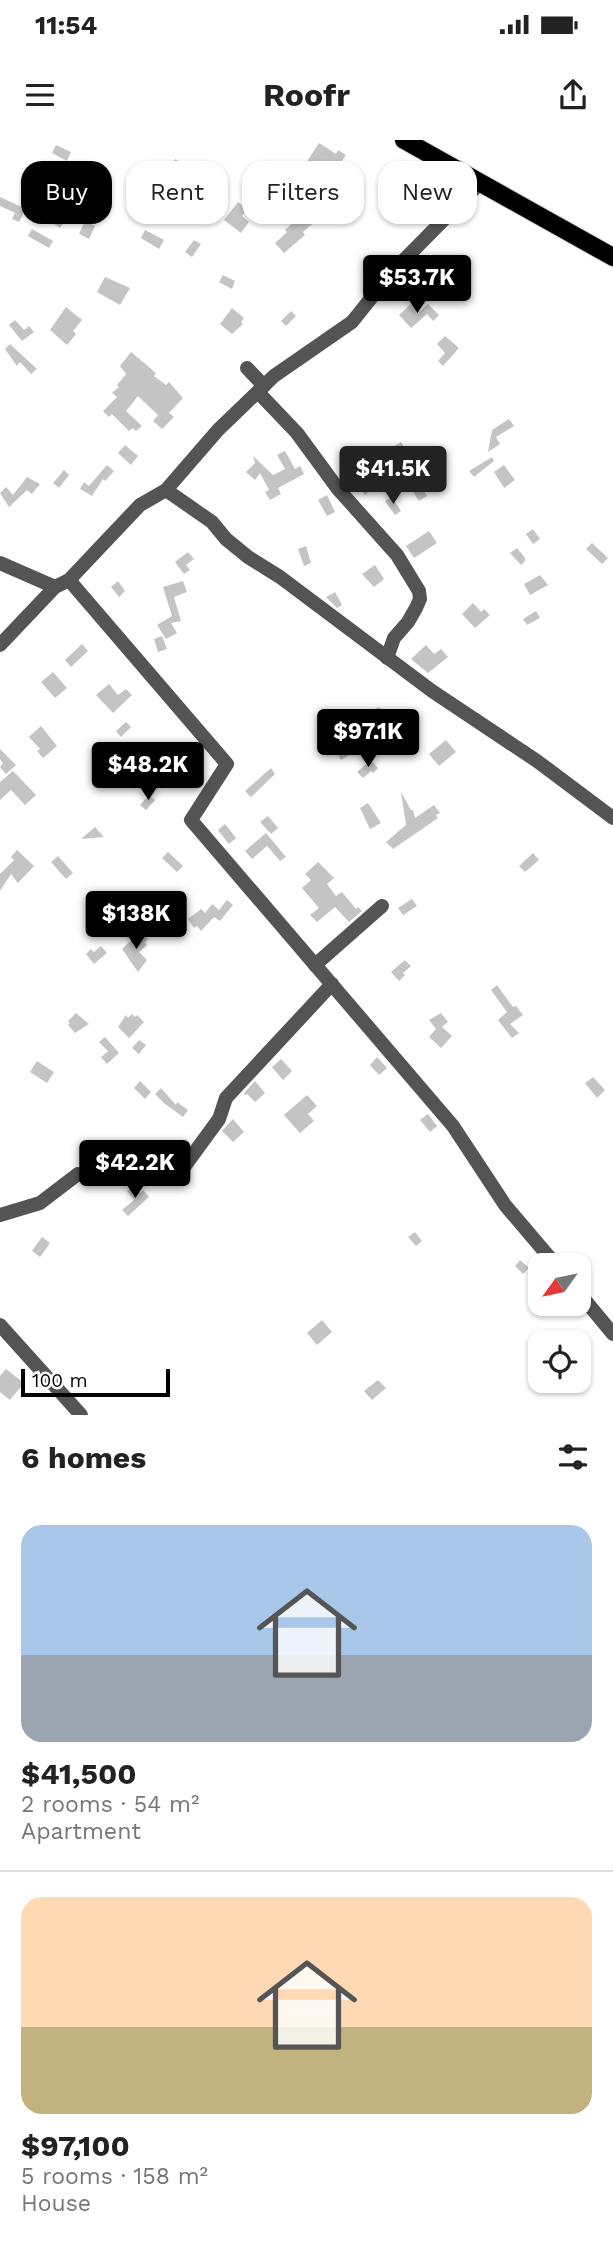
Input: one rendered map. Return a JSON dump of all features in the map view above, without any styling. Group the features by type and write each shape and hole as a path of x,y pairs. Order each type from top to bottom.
{"main road":[{"path":"404,140 613,257"}],"street":[{"path":"0,645 55,587 69,580 140,505 166,490 218,430 274,376 352,323 392,272 480,183"},
{"path":"247,368 338,489 397,555 419,591 420,599 416,608 394,638 387,657"},
{"path":"166,490 212,522 226,539 248,557 432,691 537,761 613,818"},
{"path":"0,562 55,587"},
{"path":"69,580 227,764 191,820 453,1126 505,1205 546,1253"},
{"path":"315,965 382,906"},
{"path":"0,1215 40,1203 78,1174 94,1180 116,1179 125,1172 137,1170 149,1169 160,1174 181,1171 219,1119 226,1098 332,984"},
{"path":"592,1309 613,1334"},
{"path":"0,1325 81,1415"}],"building":[{"path":"319,143 336,154 338,150 346,155 342,161 307,161"},
{"path":"56,145 71,152 67,161 52,153"},
{"path":"0,197 21,207 19,222 12,219 15,213 0,206"},
{"path":"238,202 242,205 242,224 248,224 241,233 228,223 228,215"},
{"path":"84,224 95,226 89,239 79,234"},
{"path":"292,224 312,224 303,232 305,235 284,253 275,243 287,232 285,230"},
{"path":"32,229 53,241 49,248 28,236"},
{"path":"145,230 164,240 159,249 141,238"},
{"path":"194,240 201,244 192,257 185,252"},
{"path":"223,275 235,281 232,289 219,282"},
{"path":"105,277 130,288 120,305 97,292"},
{"path":"411,304 418,313 428,304 439,315 433,321 427,314 411,328 399,315"},
{"path":"66,307 82,320 67,345 50,330"},
{"path":"232,308 244,318 241,322 243,324 232,334 220,324"},
{"path":"291,311 296,316 286,326 281,321"},
{"path":"15,320 24,330 29,326 34,332 22,341 9,325"},
{"path":"445,336 459,348 443,366 438,361 445,353 437,344"},
{"path":"10,344 37,369 31,374 20,362 17,366 5,349"},
{"path":"131,352 156,373 154,376 166,385 169,382 183,398 169,413 174,417 162,429 153,421 158,415 138,396 126,411 142,426 136,431 133,428 129,431 112,414 109,417 103,411 117,397 112,393 126,374 120,366"},
{"path":"509,419 514,426 496,437 500,444 488,452 492,430"},
{"path":"401,442 405,448 395,455 391,448"},
{"path":"125,445 138,456 131,465 118,453"},
{"path":"285,451 295,469 300,466 304,474 278,488 281,494 270,500 265,492 269,490 260,473 255,480 246,472 255,463 253,456 273,475 285,469 277,455"},
{"path":"492,457 494,461 474,477 469,471"},
{"path":"348,460 359,472 380,460 387,472 373,480 377,486 365,495 341,467"},
{"path":"107,465 114,471 105,481 103,479 92,496 80,489 84,482 89,486"},
{"path":"504,465 515,480 504,488 494,472"},
{"path":"64,470 69,475 59,488 53,483"},
{"path":"414,476 427,496 419,501 406,481"},
{"path":"27,477 40,484 32,494 27,490 9,507 0,493 6,487 13,495"},
{"path":"327,495 335,512 327,516 318,500"},
{"path":"392,497 401,511 395,515 385,501"},
{"path":"533,529 540,539 533,544 526,534"},
{"path":"429,531 437,543 414,558 406,546"},
{"path":"592,543 608,558 602,564 586,549"},
{"path":"306,546 311,563 304,566 298,549"},
{"path":"517,548 525,558 521,565 510,553"},
{"path":"188,552 194,559 186,565 190,570 184,574 175,562"},
{"path":"375,565 384,579 374,587 362,574"},
{"path":"540,575 548,585 530,595 524,584"},
{"path":"118,581 125,591 119,597 111,587"},
{"path":"183,581 187,592 174,597 181,621 171,623 177,633 166,639 157,625 172,616 163,587"},
{"path":"335,592 342,605 337,608 326,597"},
{"path":"473,603 481,612 484,609 490,615 475,628 462,614"},
{"path":"536,611 540,618 527,625 523,619"},
{"path":"162,636 167,649 158,652 154,639"},
{"path":"82,644 88,651 71,667 65,660"},
{"path":"426,645 434,654 441,649 448,657 428,673 411,659"},
{"path":"53,672 67,688 55,698 41,682"},
{"path":"109,684 118,695 126,689 132,695 113,713 96,695"},
{"path":"379,707 390,721 368,742 366,739 362,743 349,729"},
{"path":"126,722 131,727 121,737 116,731"},
{"path":"41,726 57,746 43,758 37,751 40,749 29,737"},
{"path":"340,735 352,753 341,760 330,742"},
{"path":"446,740 456,752 439,766 429,754"},
{"path":"112,748 125,761 117,769 104,755"},
{"path":"0,749 16,765 6,774 0,767 3,763"},
{"path":"371,760 378,768 363,778 357,772"},
{"path":"271,768 275,774 251,797 245,791"},
{"path":"13,771 36,795 25,805 11,790 0,800 0,782"},
{"path":"401,792 415,818 434,805 440,813 436,815 438,818 393,849 386,842 406,825"},
{"path":"149,795 155,800 146,810 140,805"},
{"path":"368,803 381,823 370,829 360,808"},
{"path":"268,816 278,828 271,834 260,822"},
{"path":"225,824 236,838 229,844 218,830"},
{"path":"95,827 104,837 81,839"},
{"path":"266,833 286,857 280,861 267,846 252,859 245,851"},
{"path":"17,850 34,866 18,883 11,874 0,891 0,874 14,860 11,857"},
{"path":"168,852 183,866 177,872 162,858"},
{"path":"533,853 539,860 525,872 519,866"},
{"path":"58,856 73,873 66,879 51,862"},
{"path":"318,862 334,878 327,884 336,896 342,892 356,909 358,907 362,911 349,922 335,907 317,922 310,915 319,908 302,888 311,880 305,874"},
{"path":"412,899 417,906 403,915 398,908"},
{"path":"227,900 233,905 220,921 214,917 201,931 197,926 194,928 188,919 201,909 205,913 212,904 219,910"},
{"path":"168,901 173,907 161,918 156,911"},
{"path":"143,933 148,939 145,942 147,945 139,952 147,960 138,972 122,949"},
{"path":"101,946 107,953 94,964 86,954"},
{"path":"405,960 411,966 399,981 391,972"},
{"path":"497,985 513,1007 516,1006 523,1015 510,1024 519,1033 512,1038 498,1020 507,1012 491,990"},
{"path":"76,1013 89,1024 75,1033 68,1021"},
{"path":"441,1013 448,1022 442,1027 452,1036 441,1048 429,1037 436,1029 429,1020"},
{"path":"132,1014 144,1022 129,1038 118,1027 126,1015 128,1018"},
{"path":"105,1037 119,1053 107,1064 101,1057 108,1051 99,1042"},
{"path":"139,1040 146,1045 139,1054 132,1048"},
{"path":"377,1057 387,1068 379,1075 370,1065"},
{"path":"281,1059 292,1071 283,1080 272,1067"},
{"path":"37,1061 54,1072 47,1083 30,1072"},
{"path":"593,1077 605,1090 597,1098 585,1083"},
{"path":"140,1081 151,1092 145,1099 134,1088"},
{"path":"255,1081 265,1093 255,1102 244,1093"},
{"path":"161,1088 176,1105 177,1102 188,1110 183,1117 155,1094"},
{"path":"307,1095 317,1106 308,1114 314,1121 300,1133 284,1115"},
{"path":"428,1114 437,1126 430,1132 420,1120"},
{"path":"233,1119 244,1132 233,1142 222,1131"},
{"path":"134,1186 149,1197 128,1216 122,1210 134,1200 127,1191"},
{"path":"415,1232 422,1241 416,1246 408,1237"},
{"path":"42,1237 50,1243 40,1257 32,1251"},
{"path":"520,1260 528,1269 523,1274 515,1266"},
{"path":"322,1320 332,1332 317,1345 307,1333"},
{"path":"6,1369 24,1383 10,1400 0,1392 0,1376"},
{"path":"378,1380 386,1388 372,1400 364,1391"}]}
